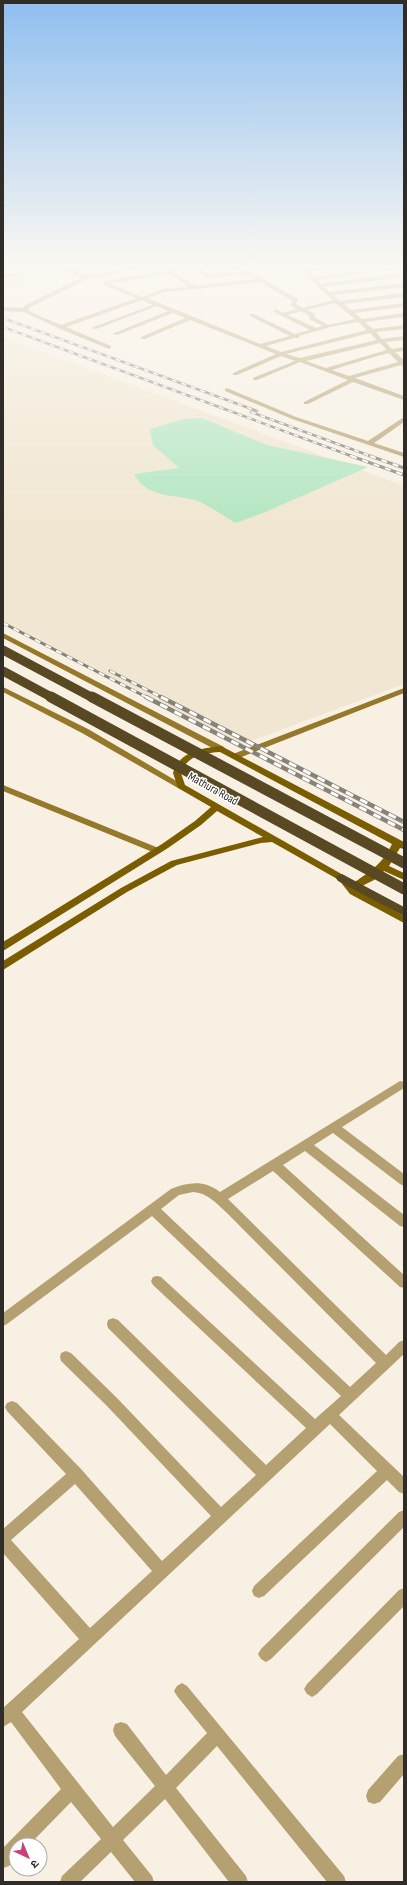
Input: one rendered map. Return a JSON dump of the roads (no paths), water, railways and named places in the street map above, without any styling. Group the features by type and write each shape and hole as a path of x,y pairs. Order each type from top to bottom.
{"highway":[{"name":"Mathura Road","path":"3,650 404,863"},
{"name":"Mathura Road","path":"3,671 404,889"},
{"path":"342,878 404,912"}],"main road":[{"path":"3,635 221,748 401,845 384,868 356,886"},
{"name":"Mathura Road","path":"3,689 85,731 275,839 342,878 353,892 404,920"},
{"path":"236,756 403,691"},
{"path":"181,786 177,773 182,763 192,756 206,750 221,748"},
{"path":"3,788 158,851"},
{"path":"3,947 8,941 158,851 198,823 217,806"},
{"path":"3,966 124,890 174,863 261,840 275,839"},
{"path":"384,868 404,877"}],"street":[{"path":"235,374 280,354"},
{"path":"285,354 404,398"},
{"path":"255,379 301,360 326,354"},
{"path":"325,370 381,354"},
{"path":"306,403 351,379 403,364 394,354"},
{"path":"227,390 289,416 404,455"},
{"path":"396,395 404,393"},
{"path":"369,443 404,418"},
{"path":"219,1199 400,1085"},
{"path":"332,1127 404,1181"},
{"path":"305,1144 404,1222"},
{"path":"274,1164 404,1283"},
{"path":"3,1320 175,1192 187,1187 204,1188 219,1199 385,1363"},
{"path":"153,1209 350,1396"},
{"path":"157,1282 315,1428"},
{"path":"113,1324 265,1474"},
{"path":"146,1882 72,1790 7,1715 404,1346"},
{"path":"66,1357 112,1402 221,1517"},
{"path":"12,1406 76,1474 162,1572"},
{"path":"330,1415 404,1487"},
{"path":"259,1591 388,1470"},
{"path":"3,1538 76,1474"},
{"path":"266,1654 404,1517"},
{"path":"3,1542 89,1639"},
{"path":"312,1689 404,1595"},
{"path":"182,1691 338,1882"},
{"path":"121,1730 167,1786 240,1882"},
{"path":"68,1882 167,1786 217,1734"},
{"path":"374,1796 403,1766"},
{"path":"26,1837 72,1790"}],"railway":[{"path":"76,354 354,457"},
{"path":"101,354 257,411"},
{"path":"251,412 373,457"},
{"path":"351,456 404,475"},
{"path":"370,456 404,468"},
{"path":"3,623 148,698"},
{"path":"110,671 163,698"},
{"path":"146,697 404,830"},
{"path":"161,697 404,822"}]}
